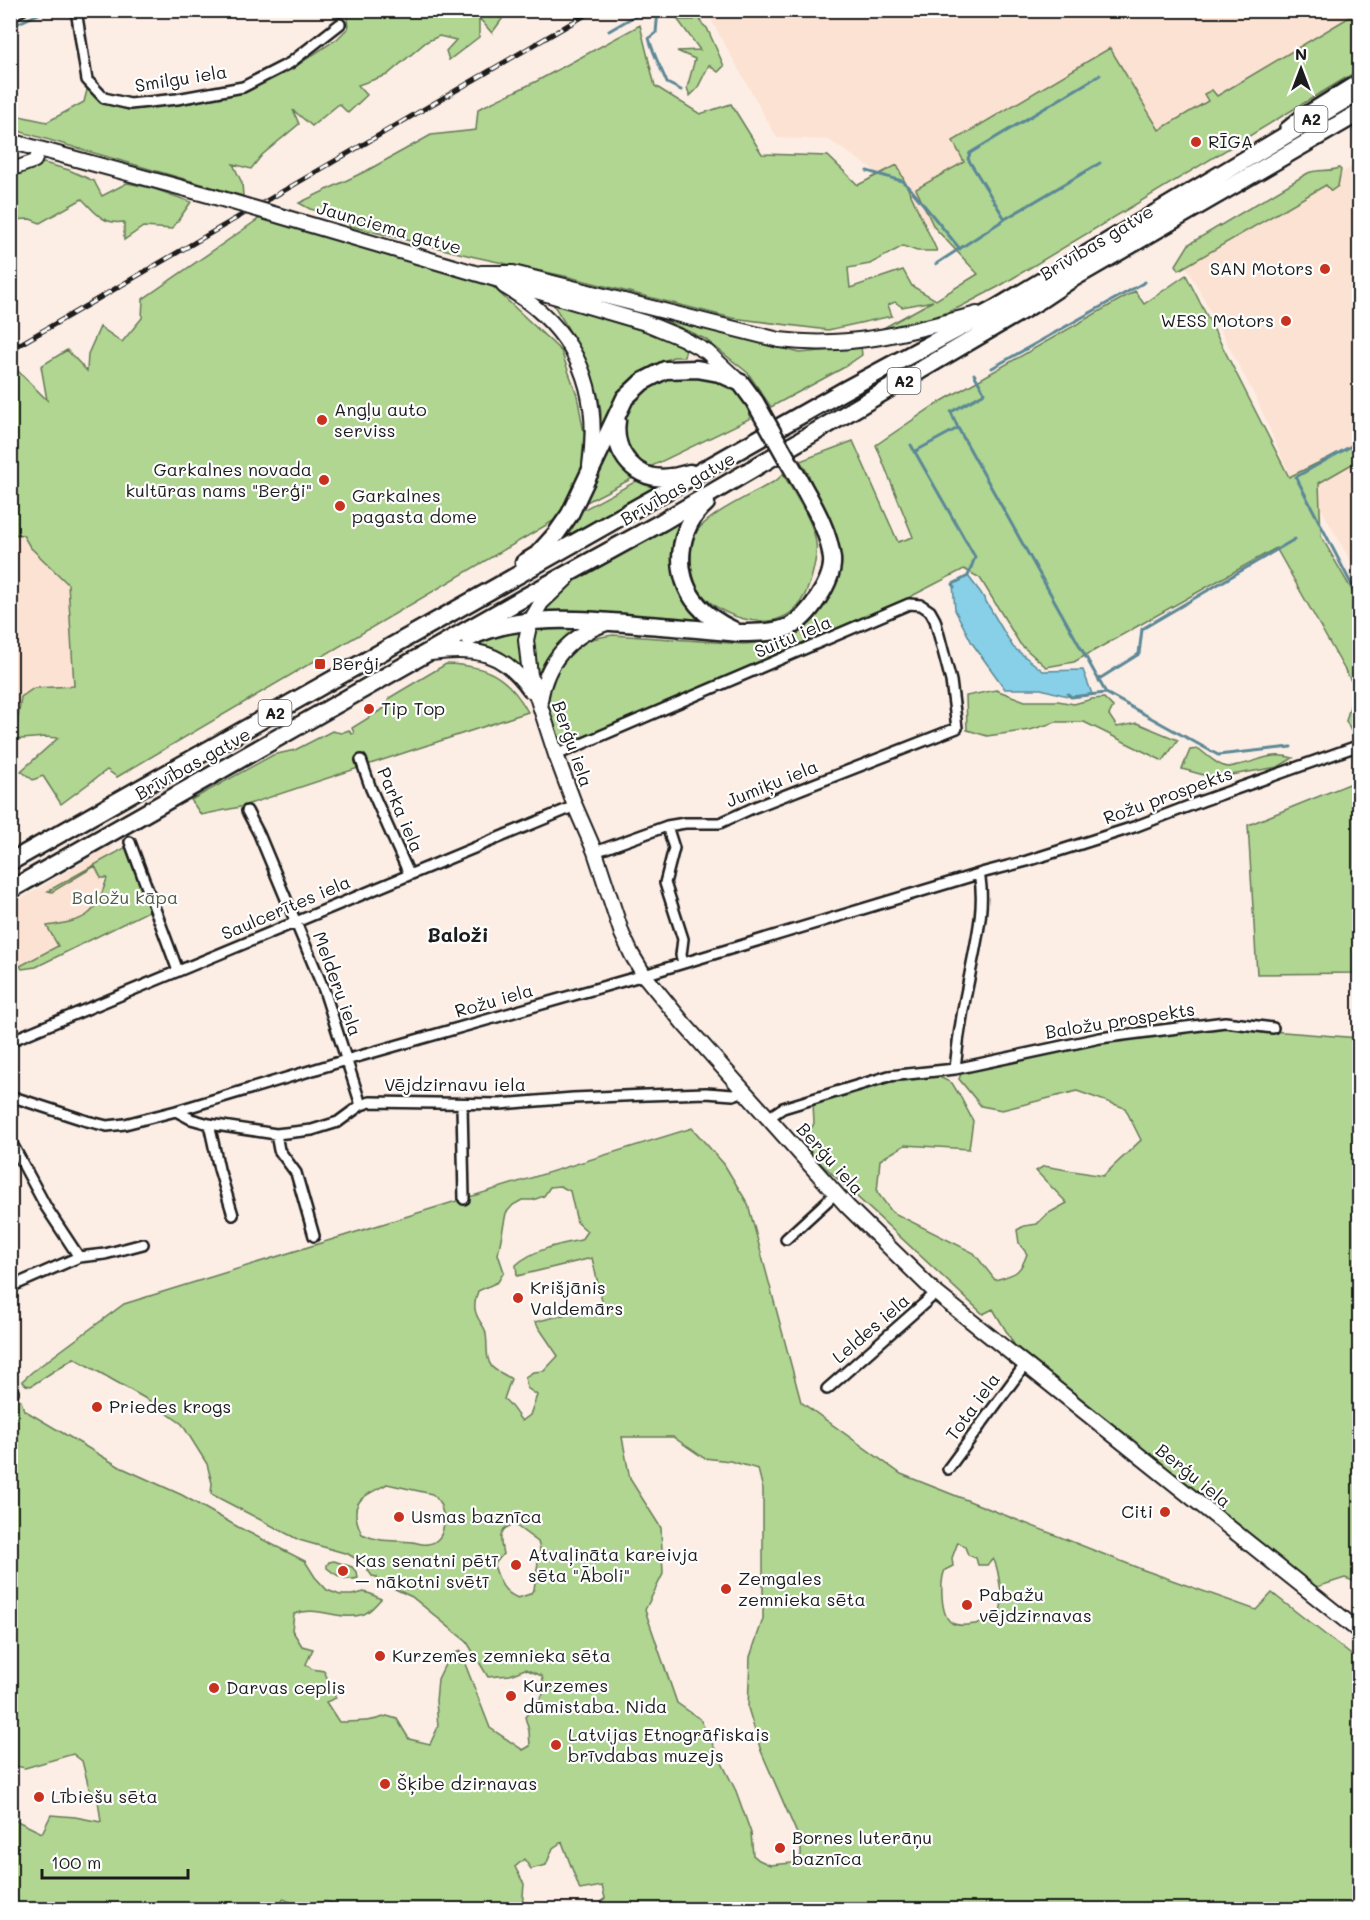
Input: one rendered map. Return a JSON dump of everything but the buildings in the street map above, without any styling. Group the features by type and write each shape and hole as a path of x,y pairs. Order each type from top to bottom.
{"highway":[{"name":"Brīvības gatve","path":"10,862 845,390 995,309 1359,91"},
{"name":"Brīvības gatve","path":"10,890 436,652 581,566 768,461 1070,280 1359,112"},
{"path":"436,652 477,634 530,622 579,620 739,633 759,633 789,627 807,612 828,582 832,561 828,539 798,478 741,383 718,373 696,369 665,370 642,382 625,398 570,514 556,534 537,555 485,588 468,605"},
{"path":"618,411 615,429 620,453 638,471 649,476 669,478 711,467"},
{"path":"739,633 717,622 697,605 686,586 681,564 681,544 689,522 698,510 709,500 757,472 768,461"}],"main road":[{"name":"Jaunciema gatve","path":"10,141 212,196 609,311 664,330 707,352 741,383"},
{"path":"481,273 513,273 797,342 854,342 878,339 995,309"},
{"path":"481,273 525,298 550,321 573,352 587,382 592,403 594,428 588,474"},
{"name":"Berģu iela","path":"581,566 541,603 530,622 526,640 530,675 556,755 595,852 622,934 644,975 684,1024 836,1193 936,1293 1359,1632"},
{"path":"539,703 551,668 565,647 590,629 612,622"},
{"path":"436,652 469,650 501,660 522,678 539,703"}],"street":[{"path":"10,15 22,10"},
{"name":"Smilgu iela","path":"76,10 87,80 104,98 130,104 177,99 243,87 290,63 340,24"},
{"path":"1262,148 1302,114 1359,78"},
{"path":"10,170 35,161 40,149"},
{"name":"Suitu iela","path":"556,755 909,604 921,605 930,611 936,620 951,681 957,728"},
{"name":"Jumiķu iela","path":"595,852 667,826 685,823 720,823 755,807 957,728"},
{"name":"Rožu prospekts","path":"982,873 1134,827 1359,745"},
{"name":"Parka iela","path":"361,760 371,789 409,874"},
{"name":"Saulcerītes iela","path":"10,1041 575,806"},
{"name":"Melderu iela","path":"248,811 324,990 361,1105"},
{"path":"667,826 674,848 665,883 683,939 681,955 683,963"},
{"path":"130,842 178,971"},
{"path":"768,1118 783,1108 889,1076 956,1069 958,1033 978,928 982,873"},
{"name":"Rožu iela","path":"10,1096 107,1126 125,1124 644,975 982,873"},
{"name":"Baložu prospekts","path":"956,1069 1100,1038 1215,1023 1225,1022 1273,1028"},
{"name":"Vējdzirnavu iela","path":"176,1111 191,1119 209,1124 276,1134 312,1130 338,1122 361,1105 370,1102 500,1104 647,1095 706,1093 733,1095 745,1091"},
{"path":"462,1105 464,1199"},
{"path":"209,1124 219,1169 233,1215"},
{"path":"276,1134 279,1150 296,1173 314,1236"},
{"path":"10,1140 46,1207 79,1257"},
{"path":"786,1239 836,1193"},
{"path":"10,1287 79,1257 105,1254 143,1244"},
{"name":"Leldes iela","path":"826,1389 936,1293"},
{"name":"Tota iela","path":"948,1469 1025,1365"}],"shaded area":[{"path":"1359,10 1360,17 1348,18 1159,130 1109,48 960,163 980,197 933,230 871,168 829,140 777,138 706,11"},
{"path":"1359,163 1359,576 1319,505 1291,479 1257,400 1184,262"},
{"path":"10,532 20,532 30,547 68,584 74,687 11,740"},
{"path":"113,844 100,897 92,911 58,946 20,966 11,950 11,905"}],"green space":[{"path":"501,10 505,15 492,33 479,18 479,37 449,60 446,51 456,40 439,36 426,42 387,75 358,85 367,95 348,113 339,104 312,126 293,110 299,124 262,155 251,169 233,164 242,183 243,196 11,129 10,114 47,122 84,102 89,82 90,87 133,108 190,103 245,91 293,68 337,39 348,28 347,17 356,11"},
{"path":"693,11 699,11 701,23 707,28 724,66 718,72 709,65 697,89 690,96 687,88 695,59 677,51 700,50 678,20 694,20"},
{"path":"1359,17 1359,70 998,287 931,319 876,332 933,301 902,307 895,302 888,305 892,316 828,330 732,318 350,226 345,217 310,209 299,203 368,170 431,135 476,130 478,109 537,81 640,25 655,86 700,114 731,104 762,154 828,156 858,185 897,165 937,251 917,251 903,246 870,264 848,268 850,288 903,270 912,286 936,300 978,274 934,227 916,189 964,162 953,141 1110,48 1159,130 1208,101 1204,94 1212,90 1217,96 1348,18"},
{"path":"44,163 69,170 94,181 102,196 127,183 152,188 191,202 172,229 143,227 124,240 124,222 105,220 82,199 40,223 30,219 11,220 11,175"},
{"path":"1339,168 1341,170 1338,186 1331,191 1326,185 1179,270 1176,265 1189,244 1308,173"},
{"path":"260,218 492,286 561,351 577,395 584,433 581,476 560,517 117,777 107,770 61,804 43,776 33,780 21,771 58,738 11,740 11,728 17,727 21,697 34,688 74,686 68,584 30,547 23,535 11,534 11,366 47,400 41,366 67,350 87,371 88,354 100,327 122,342 142,318 143,299"},
{"path":"1186,275 1289,477 1359,443 1359,460 1319,483 1321,536 1359,603 1360,733 1353,735 1346,721 1355,688 1276,548 1074,662 1046,667 1020,644 980,578 964,569 904,600 562,750 550,715 549,697 557,670 574,648 583,642 613,635 744,644 768,642 787,636 815,618 833,585 816,494 808,473 800,461 853,441 898,542 913,537 876,445 935,405 1135,291 1144,304"},
{"path":"562,302 651,330 686,349 684,357 673,357 639,372 608,416 599,437 601,414 599,400 590,371 553,304"},
{"path":"651,314 800,353 861,347 862,355 843,368 771,407 748,373 705,339"},
{"path":"665,377 710,377 741,392 751,418 648,468 633,460 624,436 623,422 625,413 634,398"},
{"path":"611,436 637,476 579,506"},
{"path":"783,474 807,517 816,543 815,561 806,592 794,610 770,621 756,621 729,614 706,598 694,579 691,550 697,531 712,517 777,480"},
{"path":"642,478 656,487 563,538 561,533 577,513"},
{"path":"681,520 678,532 700,617 699,623 539,616 549,602 564,588 583,575 625,549"},
{"path":"533,625 586,625 559,647 541,678 535,677 531,659"},
{"path":"524,626 524,667 520,670 473,647 472,641"},
{"path":"446,664 473,667 494,675 512,689 528,712 240,807 201,815 191,800 273,755 295,750 332,731 341,733 349,730 351,734 354,733 352,728 386,707 389,698"},
{"path":"996,690 1025,701 1058,701 1074,704 1104,698 1113,707 1109,715 1117,727 1137,723 1178,740 1163,761 1084,722 1056,722 1030,730 987,736 967,730 966,696"},
{"path":"1199,749 1228,767 1271,756 1293,758 1278,767 1214,778 1182,769 1190,750"},
{"path":"1359,780 1359,973 1257,974 1248,825"},
{"name":"Baložu kāpa","path":"128,846 153,909 36,967 22,969 20,966 58,946 47,926 71,922 87,915 98,902 107,878 101,878 95,866 52,892 48,891"},
{"path":"1221,1025 1359,1038 1359,1583 1345,1578 1314,1588 1018,1351 993,1309 983,1314 812,1155 807,1139 814,1123 813,1103 905,1077 935,1075 952,1083 973,1121 969,1149 905,1145 880,1160 877,1192 892,1212 974,1253 995,1280 1016,1272 1022,1266 1027,1254 1019,1243 1017,1230 1024,1226 1037,1224 1047,1214 1067,1203 1036,1171 1044,1166 1103,1176 1141,1140 1125,1108 1077,1091 1002,1110 981,1106 959,1079 962,1071 1040,1052"},
{"path":"692,1128 724,1164 748,1204 801,1402 901,1474 1141,1569 1256,1610 1272,1593 1359,1661 1359,1909 596,1909 605,1898 602,1886 580,1890 562,1842 553,1848 546,1865 531,1869 524,1859 515,1867 524,1884 522,1909 340,1910 326,1901 299,1905 283,1899 279,1910 11,1910 11,1818 42,1833 51,1815 101,1822 98,1800 89,1788 82,1761 73,1754 25,1768 11,1765 10,1396 12,1392 21,1401 24,1410 120,1467 182,1495 305,1561 327,1590 340,1595 364,1592 381,1599 371,1610 355,1616 312,1611 294,1614 292,1630 302,1646 313,1649 306,1664 312,1669 324,1671 336,1698 326,1702 339,1722 369,1721 387,1716 397,1719 409,1739 430,1744 438,1727 436,1701 438,1679 449,1656 460,1651 490,1728 523,1750 530,1746 525,1717 545,1691 542,1676 525,1669 510,1675 488,1677 467,1642 412,1597 378,1581 363,1563 348,1554 299,1540 211,1494 212,1483 207,1464 182,1424 148,1400 74,1358 31,1386 22,1381 124,1304","holes":["560,1186 570,1191 577,1222 587,1231 581,1240 564,1243 530,1255 516,1265 517,1276 592,1258 603,1305 535,1322 558,1356 544,1371 533,1372 525,1377 527,1388 537,1395 530,1415 522,1421 504,1399 511,1379 493,1368 490,1363 485,1330 477,1315 475,1302 478,1291 498,1282 504,1272 498,1254 506,1213 522,1200 533,1200 544,1196 550,1187","622,1437 673,1437 704,1458 730,1461 758,1469 763,1489 763,1619 750,1657 748,1708 761,1751 801,1843 801,1855 792,1863 770,1865 753,1855 751,1833 736,1791 700,1719 677,1703 645,1610 663,1574 661,1528 630,1479","387,1484 432,1494 441,1506 443,1514 443,1530 440,1537 434,1542 424,1544 381,1540 362,1534 356,1514 357,1507 364,1497","515,1525 538,1542 540,1549 534,1589 530,1594 518,1598 505,1589 494,1565 503,1554 501,1535 509,1526","958,1542 965,1547 968,1555 976,1558 978,1565 987,1565 993,1559 998,1571 1002,1601 996,1617 984,1622 964,1625 952,1623 948,1619 943,1606 942,1582 945,1570 953,1566 952,1558"]},
{"path":"334,1561 352,1567 358,1578 345,1579 334,1574 327,1568 327,1565"}],"water":[{"path":"968,576 981,593 1013,647 1043,671 1083,670 1092,694 1071,697 1041,689 1005,689 972,643 955,610 953,584"}],"waterway":[{"path":"10,27 47,10"},
{"path":"609,31 645,10"},
{"path":"658,10 656,33 649,38 667,83 681,90"},
{"path":"1005,219 968,159 970,153 1100,75"},
{"path":"936,264 1005,219 1100,163"},
{"path":"867,171 902,181 960,249"},
{"path":"992,368 1145,282"},
{"path":"974,374 983,394 951,412 1106,693"},
{"path":"914,452 958,428"},
{"path":"1360,441 1296,477 1360,601"},
{"path":"911,445 975,557 968,576 953,584 954,587"},
{"path":"1099,679 1139,654 1142,629 1295,539"},
{"path":"1068,694 1071,697 1106,693 1218,755 1291,747"}],"railway":[{"path":"10,350 594,10"}],"place":[{"name":"RĪGA","path":"1196,142"},
{"name":"SAN Motors","path":"1325,269"},
{"name":"WESS Motors","path":"1286,321"},
{"name":"Angļu auto serviss","path":"322,420"},
{"name":"Garkalnes novada kultūras nams \"Berģi\"","path":"324,480"},
{"name":"Garkalnes pagasta dome","path":"340,506"},
{"name":"Berģi","path":"320,664"},
{"name":"Tip Top","path":"369,709"},
{"name":"Krišjānis Valdemārs","path":"518,1298"},
{"name":"Priedes krogs","path":"97,1407"},
{"name":"Citi","path":"1165,1512"},
{"name":"Usmas baznīca","path":"399,1517"},
{"name":"Atvaļināta kareivja sēta \"Āboli\"","path":"516,1565"},
{"name":"Kas senatni pētī – nākotni svētī","path":"343,1571"},
{"name":"Zemgales zemnieka sēta","path":"726,1589"},
{"name":"Pabažu vējdzirnavas","path":"967,1605"},
{"name":"Kurzemes zemnieka sēta","path":"380,1656"},
{"name":"Darvas ceplis","path":"214,1688"},
{"name":"Kurzemes dūmistaba. Nida","path":"511,1696"},
{"name":"Latvijas Etnogrāfiskais brīvdabas muzejs","path":"556,1745"},
{"name":"Šķibe dzirnavas","path":"385,1784"},
{"name":"Lībiešu sēta","path":"39,1797"},
{"name":"Bornes luterāņu baznīca","path":"780,1848"}],"district":[{"name":"Baloži","path":"458,935"}]}
